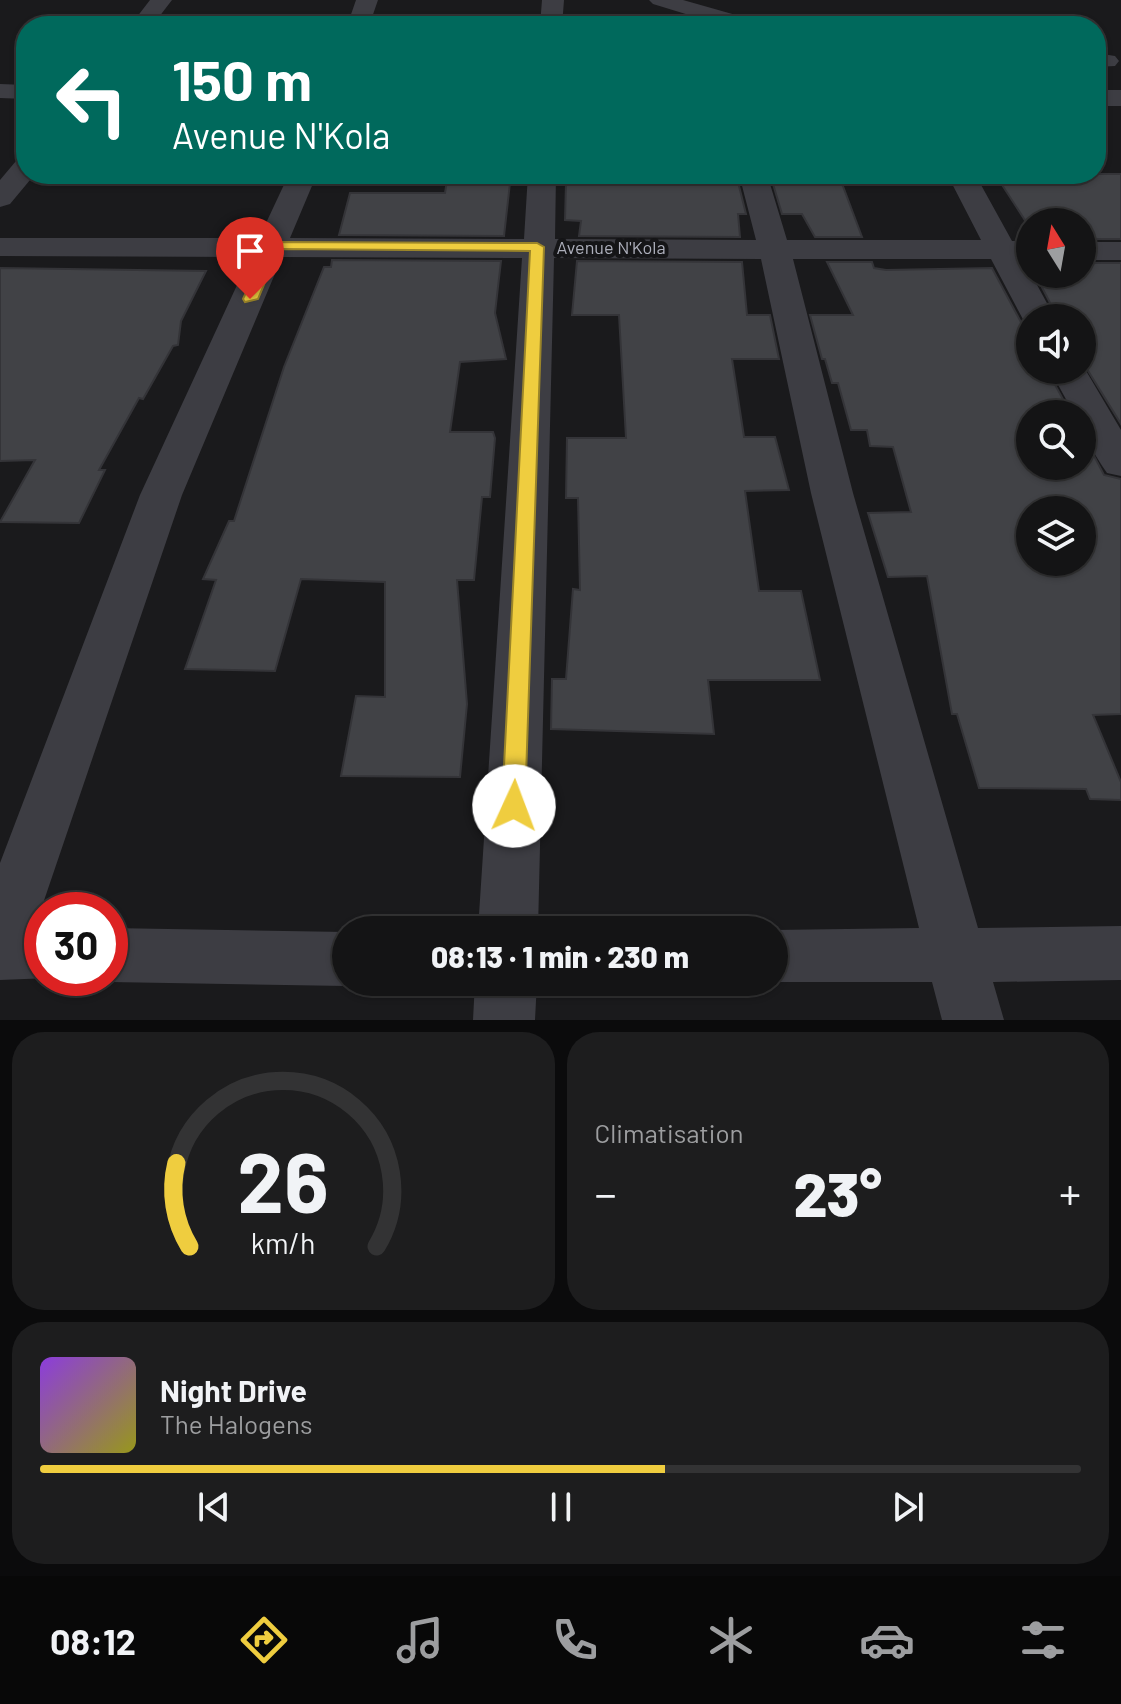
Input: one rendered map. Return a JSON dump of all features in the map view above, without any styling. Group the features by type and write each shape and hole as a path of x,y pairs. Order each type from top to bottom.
{"street":[{"path":"149,16 161,0"},
{"path":"660,0 726,16"},
{"path":"0,198 16,179"},
{"path":"0,941 161,495 299,184"},
{"path":"509,916 541,184"},
{"path":"756,184 774,247 832,493 973,1020"},
{"path":"968,184 1015,250 1033,304"},
{"name":"Avenue N'Kola","path":"0,247 274,245 1015,250"},
{"path":"1096,251 1121,251"},
{"path":"1076,384 1121,464"},
{"path":"0,953 24,954"},
{"path":"788,957 1121,953"},
{"path":"128,955 332,959"},
{"path":"504,1020 505,996"}],"building":[{"path":"1106,174 1121,174 1121,239 1096,239 1096,208 1017,208 1001,184 1106,184"},
{"path":"446,184 510,184 504,236 339,235 350,193 445,193"},
{"path":"566,184 738,184 746,214 738,214 740,237 579,236 581,221 565,220"},
{"path":"773,184 842,184 862,237 815,237 802,214 782,214"},
{"path":"332,260 501,261 495,313 506,359 460,362 450,432 493,432 495,438 490,497 482,497 474,580 457,580 467,704 460,777 341,776 356,696 385,697 385,582 301,579 275,671 185,669 216,580 203,579 229,521 234,521 284,367 324,267 331,267"},
{"path":"577,261 742,262 747,315 770,315 779,359 732,359 744,437 775,437 789,490 745,491 759,591 801,591 820,680 708,680 714,734 551,729 552,679 566,679 573,589 580,590 578,498 566,498 567,438 626,438 619,315 572,315"},
{"path":"827,262 872,262 874,268 886,270 992,268 1016,313 1016,384 1055,384 1063,400 1016,400 1016,480 1096,480 1096,460 1104,475 1121,479 1121,714 1093,715 1121,782 1121,800 1090,799 1086,789 979,788 957,714 952,714 927,576 888,577 868,513 911,512 893,447 870,446 867,430 851,430 838,383 832,383 825,359 822,359 810,315 853,315"},
{"path":"1096,263 1121,263 1121,424 1096,384 1096,304 1051,304 1042,288 1096,288"},
{"path":"0,268 206,271 181,321 178,345 173,346 143,399 139,398 99,470 105,470 79,523 0,522 35,460 0,461"}],"route":[{"path":"250,299 274,245 537,247 514,806"}]}
